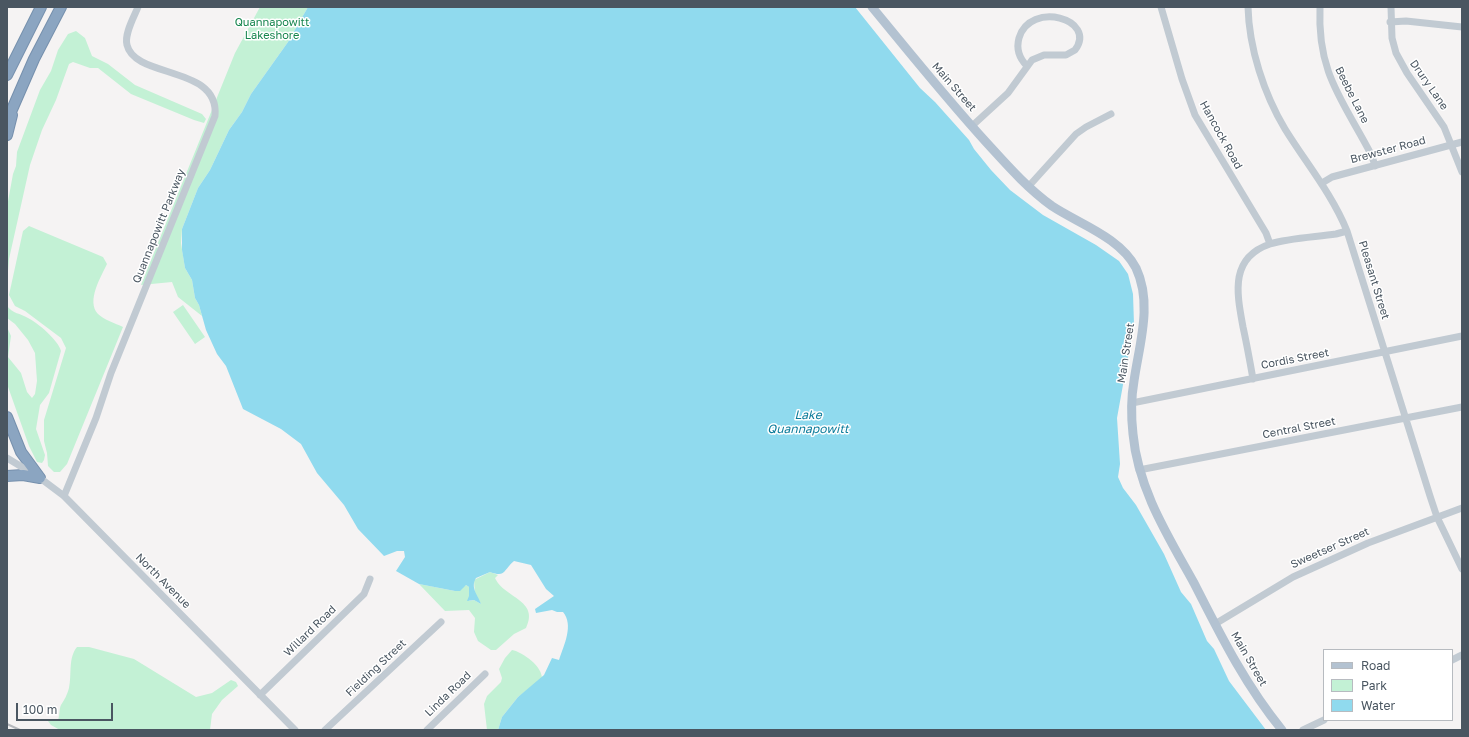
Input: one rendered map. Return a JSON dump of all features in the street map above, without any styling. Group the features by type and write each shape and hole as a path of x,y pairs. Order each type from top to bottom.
{"highway":[{"path":"7,75 41,7"},
{"path":"7,121 14,103 61,7"},
{"path":"7,135 14,103"},
{"path":"7,417 20,452 40,478"},
{"path":"7,476 18,474 40,478"}],"main road":[{"name":"Main Street","path":"872,7 917,64 1028,187 1054,207 1111,242 1125,254 1135,267 1141,286 1144,324 1132,403 1132,434 1139,470 1151,502 1215,624 1251,689 1282,730"}],"street":[{"name":"Quannapowitt Parkway","path":"64,496 96,418 111,373 215,116 213,99 203,86 141,61 130,52 127,44 128,35 138,7"},
{"name":"Hancock Road","path":"1161,7 1182,79 1195,115 1266,232 1270,244"},
{"name":"Pleasant Street","path":"1248,7 1253,43 1272,105 1322,183 1338,210 1347,231 1437,517 1462,570"},
{"name":"Beebe Lane","path":"1320,7 1321,47 1328,74 1372,156 1375,166"},
{"name":"Drury Lane","path":"1391,7 1390,22 1394,47 1401,63 1442,122 1462,172"},
{"path":"972,126 1008,93 1032,60 1041,56 1066,55 1075,50 1079,39 1078,31 1074,25 1064,18 1050,15 1037,17 1029,23 1021,33 1018,46 1020,55 1027,66"},
{"path":"1390,22 1406,21 1462,27"},
{"path":"1028,187 1076,134 1086,126 1111,114"},
{"name":"Brewster Road","path":"1322,183 1332,177 1462,142"},
{"path":"1253,379 1239,302 1238,283 1242,268 1248,258 1255,252 1270,244 1347,231"},
{"name":"Cordis Street","path":"1132,403 1462,336"},
{"name":"Central Street","path":"1139,470 1462,407"},
{"name":"North Avenue","path":"7,458 40,478 64,496 295,730"},
{"name":"Sweetser Street","path":"1215,624 1294,577 1368,543 1462,508"},
{"name":"Willard Road","path":"260,695 364,594 370,579"},
{"name":"Fielding Street","path":"325,730 441,622"},
{"path":"1453,660 1462,655"},
{"name":"Linda Road","path":"427,730 486,674"},
{"path":"1303,730 1323,720"}],"green space":[{"name":"Quannapowitt Lakeshore","path":"260,7 308,7 288,42 251,94 242,112 229,130 210,170 198,188 182,229 181,243 185,268 192,280 195,298 202,316 178,297 172,282 141,285 235,53"},
{"path":"76,31 85,38 92,56 108,64 135,85 202,114 206,119 204,123 194,120 131,94 98,68 90,68 73,62 69,64 56,100 42,130 30,165 9,259 7,283 7,207 13,174 16,166 17,152 40,90 51,71 58,50 68,34"},
{"path":"29,226 103,257 107,264 98,282 94,296 95,309 103,318 123,327 67,464 60,472 54,472 48,466 44,441 44,420 66,348 61,338 25,311 15,306 9,295 23,231"},
{"path":"183,305 205,337 195,344 173,312"},
{"path":"7,306 12,311 25,316 42,328 52,337 61,351 49,393 40,405 36,429 45,455 42,463 37,462 29,446 7,384 7,327 11,336 8,357 21,373 27,392 32,398 35,394 37,381 35,353 28,340 15,324 7,318"},
{"path":"490,572 498,575 495,578 499,585 525,605 528,611 529,619 526,628 514,634 496,650 491,650 478,641 474,632 475,618 469,610 445,611 419,584 455,591 466,585 469,587 469,601 474,600 481,604 475,594 474,580"},
{"path":"77,647 89,647 134,659 196,697 212,693 231,680 236,682 238,686 222,700 212,714 210,730 60,730 51,725 48,721 50,719 58,720 60,707 69,688 71,661"},
{"path":"512,650 532,661 539,670 542,679 518,697 502,717 498,730 487,730 484,704 487,696 501,682 502,678 499,669 505,658"}],"water":[{"name":"Lake Quannapowitt","path":"308,7 855,7 920,88 935,102 969,140 974,149 991,170 1010,190 1043,215 1096,245 1119,261 1128,274 1133,294 1134,324 1117,418 1120,464 1118,477 1123,488 1136,505 1164,554 1181,592 1191,604 1207,641 1214,649 1229,681 1266,730 498,730 502,717 518,697 544,675 552,658 559,660 568,629 566,617 563,612 552,610 536,613 535,609 554,596 546,589 531,565 514,561 502,574 490,572 476,578 474,588 481,604 474,600 467,601 469,596 469,587 466,585 460,591 455,591 419,584 396,571 405,557 404,551 397,551 384,556 358,529 344,505 317,473 301,444 281,429 243,409 226,366 217,354 206,330 199,305 195,298 192,280 185,268 182,250 182,229 198,188 210,170 229,130 242,112 251,94 288,42"}],"railway":[{"path":"7,724 20,730"}]}
